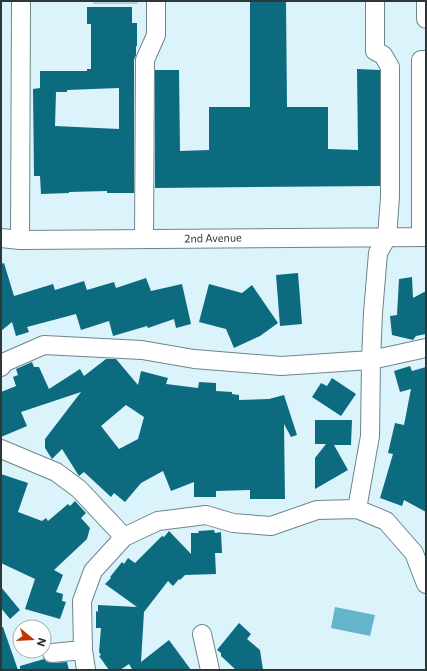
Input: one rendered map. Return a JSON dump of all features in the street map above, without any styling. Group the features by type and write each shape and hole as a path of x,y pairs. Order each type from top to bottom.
{"street":[{"path":"20,240 21,1"},
{"path":"144,239 145,60 156,35 156,1"},
{"path":"357,509 370,436 373,313 378,253 387,237 390,197 390,66 383,55 375,51 375,1"},
{"path":"426,1 426,19"},
{"path":"424,237 421,60 426,60"},
{"name":"2nd Avenue","path":"1,238 20,240 424,237"},
{"path":"1,367 5,362 44,345 142,350 194,359 280,366 371,360 426,348"},
{"path":"1,449 56,472 79,489 124,536"},
{"path":"86,670 83,650 82,601 93,571 124,536 158,521 206,515 233,523 271,526 317,510 357,509 386,521 414,553 426,584"},
{"path":"202,634 210,670"},
{"path":"52,653 83,650"}],"shaded area":[{"path":"1,1 2,213 1,214"},
{"path":"93,1 137,1 138,4 93,4"},
{"path":"335,607 375,615 370,636 331,628"}],"building":[{"path":"250,1 286,1 287,107 328,107 328,149 358,150 357,69 380,70 380,186 155,188 155,70 179,70 180,151 209,150 209,107 250,107"},
{"path":"87,7 132,7 132,23 137,23 137,46 134,60 134,193 107,193 107,191 41,194 40,176 34,176 33,89 40,88 40,71 87,71 87,69 91,69 91,24 87,24","holes":["119,88 119,129 55,126 56,92 67,92 67,90"]},
{"path":"4,263 14,296 53,284 55,290 84,281 87,290 114,282 116,288 146,278 151,291 182,284 191,324 176,328 174,319 148,328 147,326 113,336 109,321 81,330 76,314 27,327 29,332 16,336 12,322 1,331 1,264"},
{"path":"298,273 302,324 280,326 276,275"},
{"path":"412,277 413,298 426,291 426,334 416,336 413,340 392,335 390,316 397,315 399,279"},
{"path":"209,284 242,293 252,285 278,323 260,336 234,348 226,329 199,322"},
{"path":"106,359 116,359 138,385 141,371 168,378 166,384 198,388 199,382 216,383 216,391 232,392 232,394 239,395 239,400 269,399 284,395 297,435 291,437 284,424 285,499 250,499 250,490 216,491 216,497 194,497 194,482 171,491 163,471 141,483 125,502 114,493 111,497 84,472 79,476 62,449 52,459 45,448 45,439 81,392 21,412 27,426 1,437 1,392 16,386 13,377 18,375 16,369 32,362 34,367 39,367 49,389 80,369 84,376","holes":["126,405 144,417 138,439 119,449 101,426"]},
{"path":"410,366 412,371 426,367 426,512 404,500 402,506 380,498 393,454 388,453 395,423 404,425 411,389 400,392 394,371"},
{"path":"332,378 356,394 341,416 312,397 321,383 327,386"},
{"path":"315,420 352,420 351,445 334,445 348,470 315,489 315,458 326,444 315,444"},
{"path":"1,474 28,483 18,512 42,521 46,518 48,521 68,504 70,506 75,501 86,513 81,518 90,528 87,539 54,570 63,575 56,592 63,594 62,601 66,602 60,619 25,609 35,579 1,563"},
{"path":"214,530 215,533 221,532 222,553 215,553 216,574 185,575 173,586 168,581 144,612 141,662 169,640 191,670 131,670 132,669 129,664 120,670 109,670 99,656 101,655 99,652 101,628 96,628 96,611 98,612 98,605 137,607 105,584 111,578 110,577 122,562 124,564 128,558 135,563 169,531 191,554 191,533"},
{"path":"1,587 20,610 10,619 1,608"},
{"path":"239,623 251,634 247,639 260,650 263,670 236,670 221,656 221,653 217,650"},
{"path":"1,627 3,627 12,653 12,659 14,659 18,670 1,670"},
{"path":"44,659 47,662 53,663 67,662 69,670 20,670 20,666"}]}
